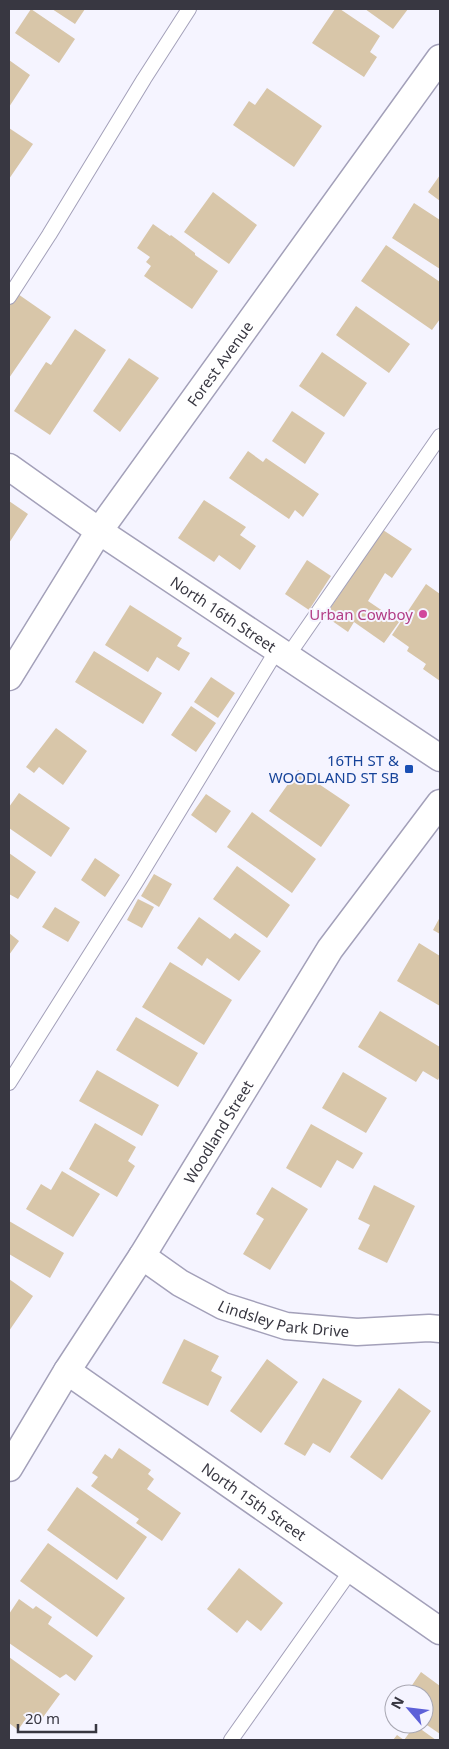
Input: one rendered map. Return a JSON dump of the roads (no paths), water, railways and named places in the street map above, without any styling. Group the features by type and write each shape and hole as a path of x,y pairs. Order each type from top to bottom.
{"street":[{"name":"Forest Avenue","path":"9,677 99,532 440,58"},
{"name":"North 16th Street","path":"9,467 99,532 440,758"},
{"name":"Woodland Street","path":"9,1468 67,1371 142,1256 330,948 440,803"},
{"name":"Lindsley Park Drive","path":"142,1256 180,1283 223,1306 286,1326 357,1332 440,1329"},
{"name":"North 15th Street","path":"67,1371 440,1631"}],"lane":[{"path":"9,297 189,9"},
{"path":"9,1083 282,654 440,436"},
{"path":"231,1740 352,1569"}],"place":[{"name":"Urban Cowboy","path":"423,614"},
{"name":"16TH ST & WOODLAND ST SB","path":"409,769"}]}
